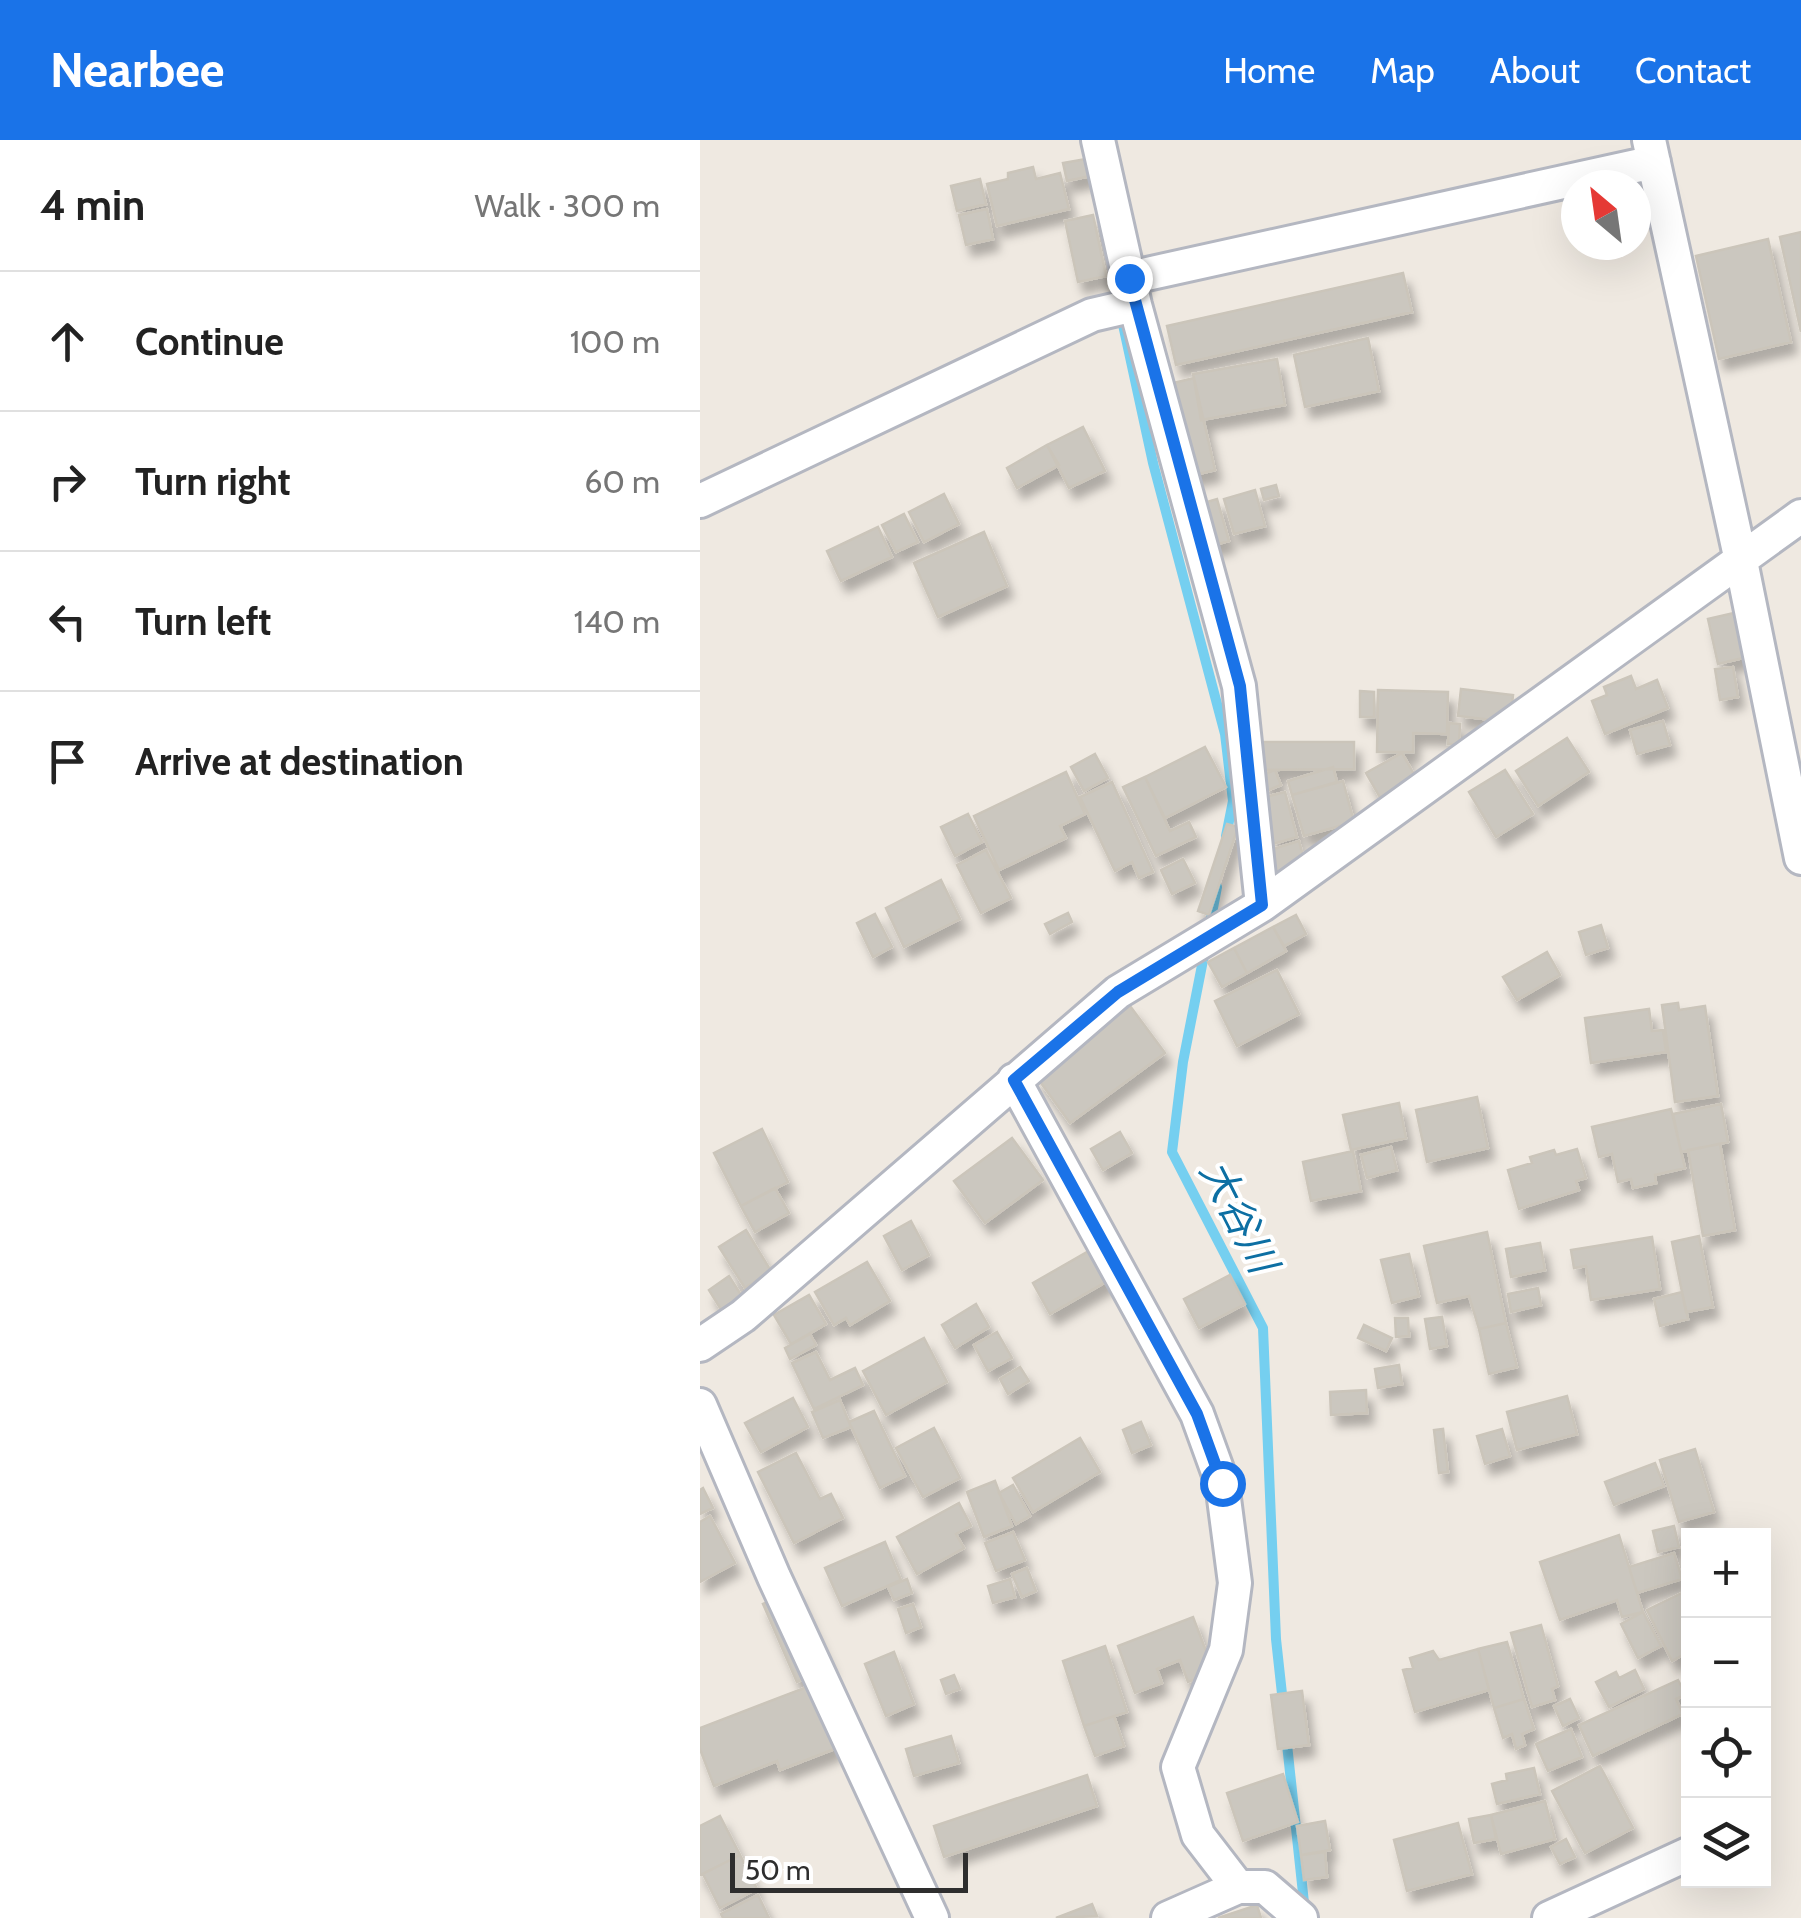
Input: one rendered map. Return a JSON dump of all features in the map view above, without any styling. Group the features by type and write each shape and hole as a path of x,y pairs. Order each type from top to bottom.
{"street":[{"path":"1098,140 1132,292 1240,686 1262,905"},
{"path":"700,501 1092,315 1132,292 1652,151 1801,858"},
{"path":"700,1345 743,1316 1118,992 1262,905 1801,516"},
{"path":"1014,1080 1197,1414 1222,1483 1234,1582 1226,1650 1178,1767 1198,1835 1238,1888"},
{"path":"700,1405 774,1578 932,1918"},
{"path":"1550,1918 1681,1857"},
{"path":"1168,1918 1238,1888 1265,1887 1301,1918"}],"building":[{"path":"1092,158 1095,175 1067,181 1063,163"},
{"path":"1033,167 1036,179 1060,173 1069,209 997,226 987,184 1008,179 1008,173"},
{"path":"980,179 986,204 957,211 951,186"},
{"path":"987,209 993,239 966,245 959,215"},
{"path":"1093,215 1106,276 1078,282 1065,221"},
{"path":"1801,232 1801,332 1780,237"},
{"path":"1768,239 1791,342 1719,359 1696,256"},
{"path":"1403,273 1412,312 1176,365 1167,326"},
{"path":"1368,338 1379,391 1305,407 1294,355"},
{"path":"1277,359 1285,405 1201,420 1193,374"},
{"path":"1194,378 1215,470 1186,477 1165,385"},
{"path":"1083,427 1105,471 1069,488 1047,445"},
{"path":"1047,445 1059,465 1017,488 1007,468"},
{"path":"1276,485 1279,496 1264,500 1261,489"},
{"path":"1255,490 1265,526 1234,534 1224,499"},
{"path":"944,494 959,524 924,542 909,512"},
{"path":"1217,499 1229,541 1204,548 1193,506"},
{"path":"904,514 918,542 896,552 882,525"},
{"path":"878,527 892,557 841,581 827,551"},
{"path":"984,532 1007,586 938,617 914,563"},
{"path":"1738,612 1747,657 1718,664 1708,619"},
{"path":"1733,667 1738,697 1720,700 1715,669"},
{"path":"1631,676 1636,689 1657,680 1668,708 1605,734 1592,701 1607,695 1604,687"},
{"path":"1461,689 1513,695 1510,722 1458,716"},
{"path":"1378,690 1448,692 1447,734 1413,733 1413,752 1377,752"},
{"path":"1360,691 1374,692 1374,717 1360,717"},
{"path":"1663,721 1670,745 1637,754 1630,730"},
{"path":"1449,723 1460,724 1459,744 1448,744"},
{"path":"1567,738 1589,772 1538,806 1516,771"},
{"path":"1259,742 1354,742 1354,769 1260,770"},
{"path":"1205,747 1226,787 1165,818 1145,777"},
{"path":"1402,753 1420,785 1385,806 1366,773"},
{"path":"1095,754 1108,778 1084,791 1071,767"},
{"path":"1333,767 1337,782 1292,795 1288,781"},
{"path":"1275,770 1281,785 1266,791 1261,775"},
{"path":"1505,770 1533,814 1496,837 1469,792"},
{"path":"1066,772 1085,814 1060,826 1066,838 999,870 974,816"},
{"path":"1145,777 1170,831 1189,822 1196,837 1156,856 1123,787"},
{"path":"1343,781 1354,822 1304,836 1292,795"},
{"path":"1112,782 1153,872 1139,878 1132,862 1115,871 1080,797"},
{"path":"1285,792 1297,837 1273,844 1261,798"},
{"path":"968,814 982,842 955,856 941,827"},
{"path":"1227,824 1238,827 1209,915 1198,911"},
{"path":"1299,841 1306,867 1254,883 1247,857"},
{"path":"986,850 1011,898 981,913 957,865"},
{"path":"1183,859 1195,883 1172,894 1161,870"},
{"path":"941,880 960,919 904,947 886,908"},
{"path":"1068,913 1072,922 1050,934 1045,924"},
{"path":"875,914 892,947 873,957 857,923"},
{"path":"1296,915 1306,934 1284,946 1273,927"},
{"path":"1601,925 1608,948 1586,955 1579,932"},
{"path":"1273,927 1286,951 1247,973 1234,948"},
{"path":"1234,948 1247,973 1222,987 1208,962"},
{"path":"1547,952 1560,975 1517,1000 1503,977"},
{"path":"1277,970 1299,1014 1237,1046 1215,1001"},
{"path":"1678,1003 1679,1010 1705,1006 1718,1096 1675,1102 1662,1005"},
{"path":"1130,1006 1165,1053 1070,1123 1036,1076"},
{"path":"1649,1009 1652,1031 1663,1030 1666,1052 1591,1063 1585,1018"},
{"path":"1477,1097 1488,1148 1427,1162 1416,1110"},
{"path":"1399,1103 1406,1138 1351,1150 1343,1115"},
{"path":"1721,1104 1728,1142 1681,1152 1673,1114"},
{"path":"1671,1109 1685,1168 1655,1175 1656,1183 1633,1188 1631,1179 1618,1182 1612,1154 1599,1157 1592,1127"},
{"path":"762,1129 788,1182 741,1206 714,1153"},
{"path":"1120,1132 1132,1153 1103,1170 1091,1149"},
{"path":"1012,1138 1043,1180 985,1223 954,1181"},
{"path":"1720,1144 1735,1230 1703,1236 1688,1150"},
{"path":"1391,1147 1397,1170 1367,1178 1361,1155"},
{"path":"1577,1149 1586,1178 1576,1181 1579,1190 1519,1209 1508,1170 1532,1163 1530,1157"},
{"path":"1353,1151 1361,1191 1311,1201 1303,1162"},
{"path":"775,1188 789,1213 755,1232 741,1206"},
{"path":"911,1221 929,1255 902,1270 884,1236"},
{"path":"746,1230 771,1271 745,1288 719,1247"},
{"path":"1487,1232 1506,1323 1479,1329 1469,1296 1437,1303 1424,1246"},
{"path":"1699,1236 1713,1307 1686,1312 1672,1242"},
{"path":"1652,1237 1660,1289 1591,1300 1586,1266 1574,1268 1571,1250"},
{"path":"1540,1243 1545,1270 1511,1277 1506,1249"},
{"path":"1094,1248 1111,1279 1050,1314 1033,1283"},
{"path":"1409,1254 1419,1296 1392,1303 1381,1260"},
{"path":"867,1262 890,1301 850,1325 846,1318 834,1325 815,1292"},
{"path":"1230,1275 1245,1304 1199,1328 1184,1299"},
{"path":"729,1276 743,1298 722,1311 709,1290"},
{"path":"1538,1288 1541,1305 1511,1312 1508,1294"},
{"path":"1682,1292 1688,1319 1660,1326 1654,1299"},
{"path":"809,1295 826,1324 791,1344 774,1315"},
{"path":"976,1304 989,1327 955,1348 942,1325"},
{"path":"1442,1317 1447,1346 1430,1349 1425,1319"},
{"path":"1395,1318 1408,1318 1409,1336 1396,1337"},
{"path":"1506,1323 1517,1367 1489,1374 1479,1329"},
{"path":"1364,1325 1392,1338 1386,1351 1358,1338"},
{"path":"997,1332 1012,1358 988,1371 974,1345"},
{"path":"810,1334 816,1345 790,1359 785,1348"},
{"path":"924,1338 947,1382 886,1415 863,1371"},
{"path":"816,1352 830,1380 855,1368 863,1385 814,1409 792,1363"},
{"path":"1399,1365 1402,1384 1378,1388 1375,1369"},
{"path":"1020,1367 1029,1381 1008,1394 1000,1379"},
{"path":"1366,1390 1367,1413 1331,1415 1330,1392"},
{"path":"1567,1396 1577,1434 1517,1450 1507,1412"},
{"path":"793,1398 808,1427 761,1452 745,1423"},
{"path":"840,1400 851,1427 823,1438 812,1412"},
{"path":"874,1411 905,1476 880,1488 849,1422"},
{"path":"1141,1422 1151,1445 1132,1453 1123,1430"},
{"path":"934,1428 960,1478 923,1497 896,1448"},
{"path":"1443,1429 1448,1472 1439,1473 1434,1430"},
{"path":"1502,1429 1510,1456 1485,1464 1477,1436"},
{"path":"1080,1438 1100,1472 1033,1512 1013,1478"},
{"path":"1695,1449 1714,1512 1679,1522 1660,1460"},
{"path":"796,1453 820,1499 831,1494 843,1518 794,1543 758,1472"},
{"path":"1655,1463 1664,1486 1614,1505 1605,1482"},
{"path":"995,1481 1012,1526 984,1537 967,1492"},
{"path":"1013,1485 1030,1516 1016,1524 999,1493"},
{"path":"703,1488 713,1508 700,1514 700,1490"},
{"path":"959,1503 971,1526 956,1534 964,1548 917,1574 897,1537"},
{"path":"710,1516 735,1563 700,1582 700,1522"},
{"path":"1674,1526 1679,1547 1658,1552 1653,1531"},
{"path":"1013,1532 1025,1560 996,1571 985,1543"},
{"path":"1619,1535 1643,1612 1622,1617 1617,1600 1560,1620 1540,1562"},
{"path":"885,1542 901,1580 842,1606 825,1568"},
{"path":"1674,1553 1681,1579 1637,1593 1629,1567"},
{"path":"1027,1568 1036,1591 1022,1597 1012,1574"},
{"path":"907,1579 912,1593 894,1600 888,1587"},
{"path":"1010,1579 1015,1597 993,1603 988,1586"},
{"path":"795,1590 830,1667 797,1682 763,1604"},
{"path":"1681,1593 1681,1656 1672,1661 1647,1610"},
{"path":"913,1604 921,1627 906,1633 898,1609"},
{"path":"1643,1612 1661,1646 1638,1658 1621,1624"},
{"path":"1193,1617 1214,1672 1188,1682 1180,1660 1157,1669 1162,1683 1135,1693 1118,1646"},
{"path":"1541,1625 1558,1686 1552,1689 1555,1700 1532,1707 1511,1633"},
{"path":"1507,1642 1524,1699 1494,1708 1478,1649"},
{"path":"1105,1646 1127,1712 1084,1726 1063,1661"},
{"path":"1478,1649 1489,1690 1415,1712 1403,1670 1413,1668 1410,1658 1433,1651 1439,1660"},
{"path":"894,1652 914,1704 886,1716 865,1664"},
{"path":"1635,1670 1644,1689 1609,1707 1596,1682 1616,1672 1619,1678"},
{"path":"954,1675 960,1689 946,1694 941,1680"},
{"path":"1678,1680 1681,1686 1681,1697 1676,1699 1681,1715 1593,1756 1579,1725"},
{"path":"812,1685 837,1748 780,1770 777,1761 714,1786 700,1749 700,1728"},
{"path":"1302,1691 1309,1745 1278,1749 1271,1695"},
{"path":"1524,1699 1534,1729 1522,1734 1525,1745 1516,1749 1512,1734 1503,1738 1494,1708"},
{"path":"1570,1699 1579,1718 1563,1726 1554,1706"},
{"path":"1114,1716 1124,1746 1095,1756 1084,1726"},
{"path":"1571,1729 1582,1757 1548,1771 1536,1744"},
{"path":"951,1736 959,1763 914,1776 906,1749"},
{"path":"1600,1766 1633,1828 1585,1853 1552,1791"},
{"path":"1534,1768 1540,1794 1497,1804 1492,1784 1507,1780 1506,1774"},
{"path":"1283,1774 1298,1822 1243,1841 1227,1793"},
{"path":"1087,1775 1097,1806 944,1857 934,1826"},
{"path":"1545,1801 1555,1839 1501,1854 1491,1815"},
{"path":"1491,1815 1496,1839 1474,1843 1469,1819"},
{"path":"720,1816 740,1855 700,1875 700,1826"},
{"path":"1325,1821 1330,1850 1301,1855 1297,1826"},
{"path":"1458,1823 1472,1874 1407,1891 1394,1840"},
{"path":"1566,1839 1575,1857 1560,1864 1551,1847"},
{"path":"1325,1852 1327,1877 1304,1880 1301,1855"},
{"path":"740,1855 757,1889 720,1908 703,1874"},
{"path":"758,1895 769,1918 723,1918 721,1914"},
{"path":"1092,1904 1097,1916 1056,1918"},
{"path":"1257,1905 1261,1918 1218,1918"}],"waterway":[{"name":"大谷川","path":"1120,311 1153,463 1225,734 1233,801 1226,836"},
{"name":"大谷川","path":"1209,929 1217,887"},
{"name":"大谷川","path":"1205,950 1183,1062 1172,1152 1263,1328 1276,1639 1283,1703"},
{"name":"大谷川","path":"1286,1735 1305,1912"}],"route":[{"path":"1129,278 1240,686 1262,905 1118,992 1014,1080 1197,1414 1222,1483"}]}
